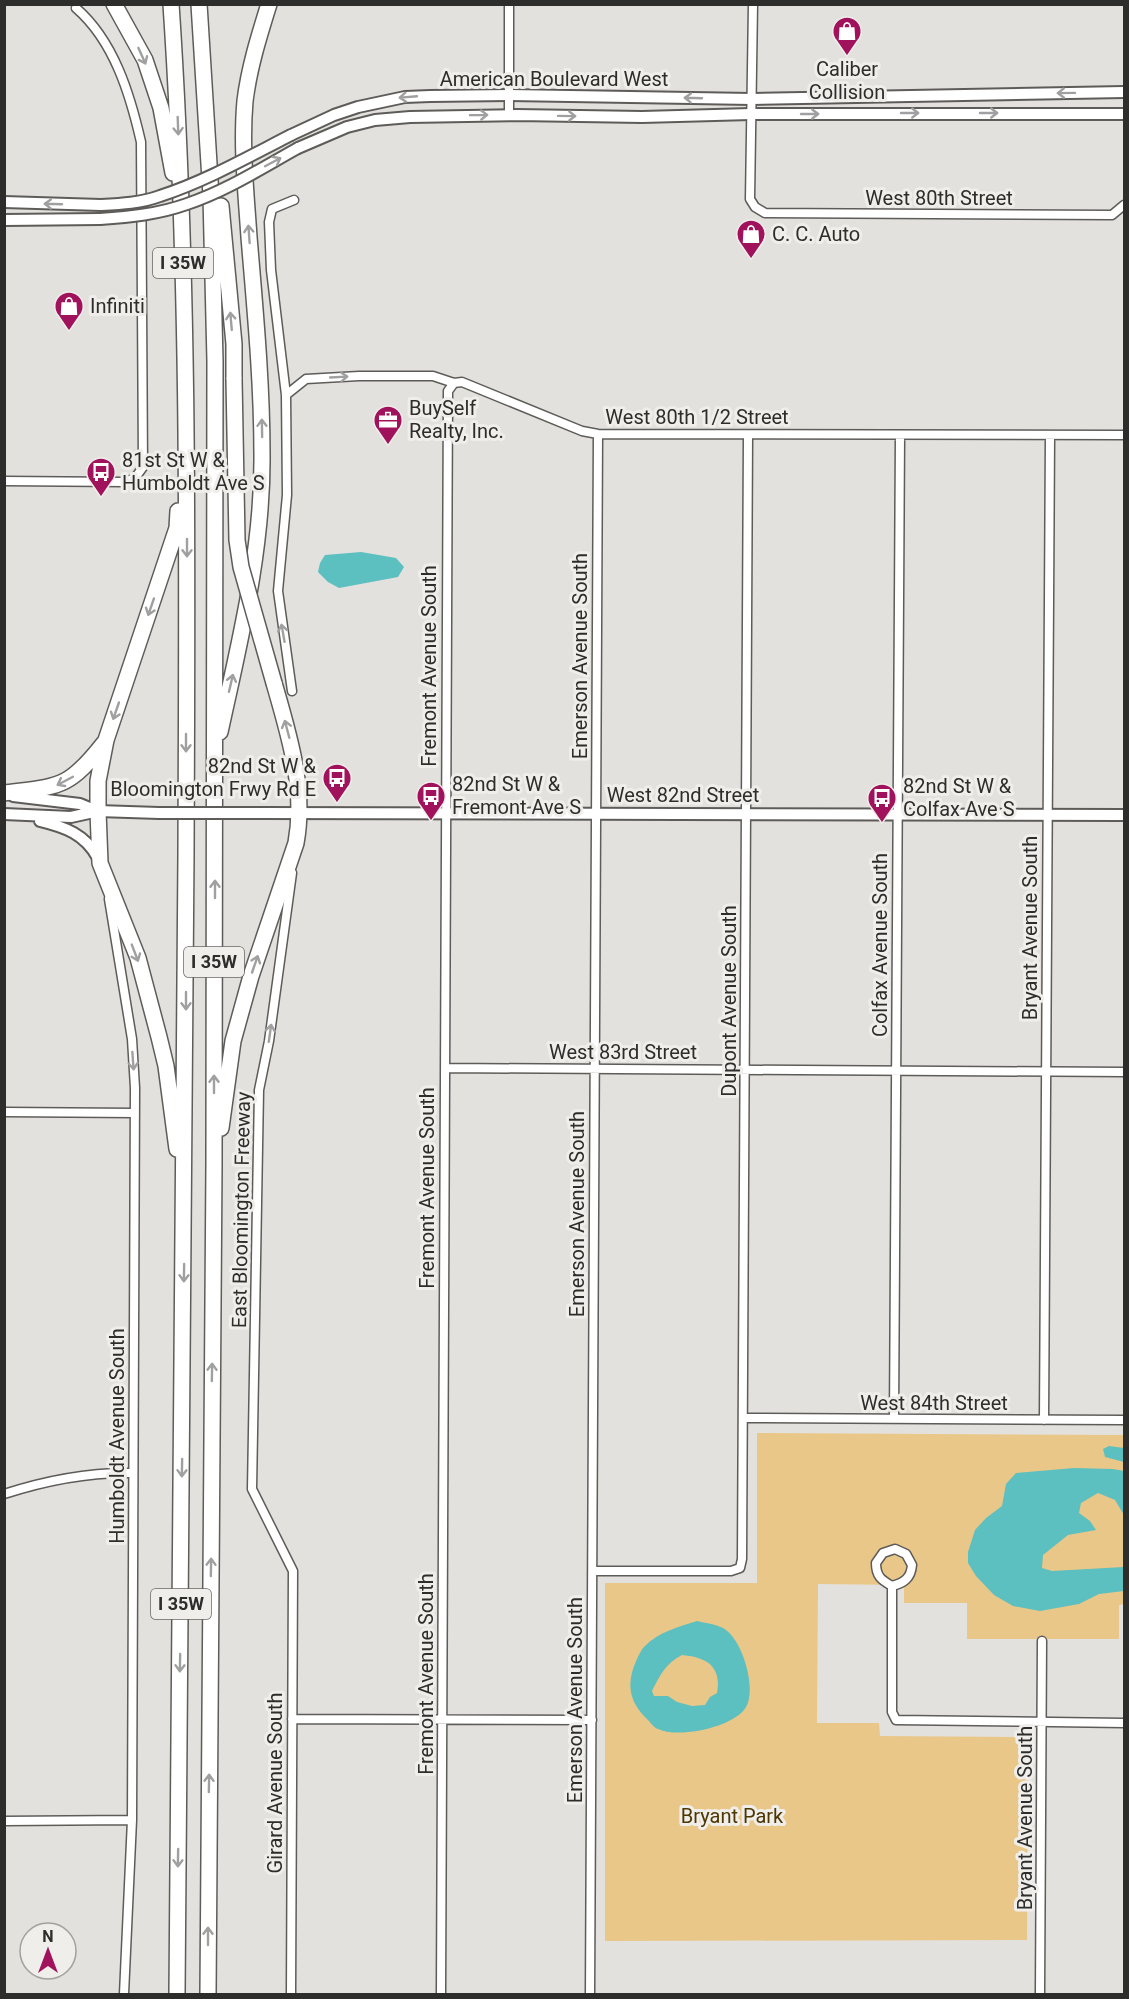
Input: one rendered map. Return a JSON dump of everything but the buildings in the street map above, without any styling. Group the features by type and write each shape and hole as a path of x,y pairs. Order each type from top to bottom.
{"highway":[{"path":"114,4 144,60 161,108 171,165 181,195"},
{"name":"I 35W","path":"171,4 181,195 188,458 185,1214 177,1995"},
{"name":"I 35W","path":"199,4 212,196 215,361 214,1164 208,1995"},
{"path":"213,761 245,621 262,499 261,397 243,128 251,64 269,4"},
{"path":"251,64 279,4"},
{"path":"206,115 219,182 234,344 237,540 241,567 288,733 297,776 299,813 296,843 251,976 233,1041 223,1120 214,1164"},
{"path":"185,364 177,528 106,740 98,781 100,863 138,958 159,1037 169,1086 185,1214"},
{"path":"4,794 62,784 86,765 106,740"}],"main road":[{"name":"American Boulevard West","path":"4,202 101,205 130,203 159,197 232,165 334,115 381,101 430,96 752,99 1125,92"},
{"name":"American Boulevard West","path":"4,220 100,219 147,214 187,204 216,192 298,148 347,127 375,120 509,115 642,117 752,114 1125,114"},
{"name":"West 82nd Street","path":"4,794 80,804 98,811"},
{"name":"West 82nd Street","path":"9,814 72,817 98,811 1125,815"},
{"path":"9,814 71,829 92,848 100,863"}],"street":[{"path":"509,4 509,115"},
{"path":"752,114 753,4"},
{"path":"4,481 125,482 135,478 143,467 141,142 122,76 98,33 87,17 76,8"},
{"name":"West 80th Street","path":"752,114 750,200 755,207 765,213 1112,215 1124,206"},
{"path":"292,691 278,591 287,495 286,395 271,270 269,222 272,209 294,200"},
{"name":"West 80th 1/2 Street","path":"286,395 306,379 433,376 454,383 462,382 582,431 598,434 1125,435"},
{"name":"Fremont Avenue South","path":"441,1995 448,391 454,383"},
{"name":"Emerson Avenue South","path":"591,1995 598,434"},
{"name":"Dupont Avenue South","path":"593,1571 731,1571 740,1568 742,1559 748,435"},
{"name":"Colfax Avenue South","path":"894,1419 900,435"},
{"name":"Bryant Avenue South","path":"1044,1420 1050,436"},
{"name":"East Bloomington Freeway","path":"293,1571 252,1489 259,1090 269,1041 296,843"},
{"name":"Humboldt Avenue South","path":"105,879 132,1039 135,1113 132,1820 124,1995"},
{"name":"West 83rd Street","path":"445,1068 1125,1071"},
{"path":"4,1112 135,1113"},
{"name":"West 84th Street","path":"744,1418 1125,1420"},
{"path":"4,1494 56,1479 86,1474 133,1473"},
{"path":"895,1549 901,1550 910,1559 912,1571 905,1581 892,1586 878,1575 876,1563 883,1553 895,1549"},
{"name":"Girard Avenue South","path":"291,1995 293,1571"},
{"path":"892,1586 892,1712 896,1720 1125,1723"},
{"name":"Bryant Avenue South","path":"1040,1995 1042,1641"},
{"path":"292,1719 592,1720"},
{"path":"4,1821 132,1820"}],"green space":[{"name":"Bryant Park","path":"757,1433 1124,1435 1124,1604 1119,1605 1119,1639 967,1639 967,1603 904,1603 904,1585 818,1584 817,1723 879,1723 880,1736 1028,1737 1027,1940 605,1941 605,1583 757,1583"}],"water":[{"path":"361,552 396,558 404,567 398,577 339,588 328,582 318,572 325,555"},
{"path":"1109,1446 1124,1448 1124,1462 1105,1457 1103,1449"},
{"path":"1074,1468 1124,1471 1124,1515 1115,1500 1098,1493 1081,1503 1079,1513 1090,1521 1096,1530 1068,1535 1043,1555 1042,1568 1052,1571 1124,1567 1124,1591 1099,1594 1079,1604 1040,1611 1013,1606 994,1595 976,1576 968,1563 968,1552 975,1530 1002,1506 1006,1484 1016,1473"},
{"path":"697,1621 723,1628 736,1642 742,1652 749,1676 749,1699 740,1714 719,1725 692,1732 667,1732 655,1728 636,1706 630,1684 633,1667 643,1648 656,1637","holes":["682,1655 705,1661 714,1670 717,1676 717,1693 710,1697 705,1705 692,1706 677,1702 668,1696 654,1696 652,1691 668,1666"]}],"place":[{"name":"Caliber Collision","path":"847,56"},
{"name":"C. C. Auto","path":"751,260"},
{"name":"Infiniti","path":"69,332"},
{"name":"BuySelf Realty, Inc.","path":"388,446"},
{"name":"81st St W & Humboldt Ave S","path":"101,498"},
{"name":"82nd St W & Bloomington Frwy Rd E","path":"337,804"},
{"name":"82nd St W & Fremont Ave S","path":"431,822"},
{"name":"82nd St W & Colfax Ave S","path":"882,824"}]}
